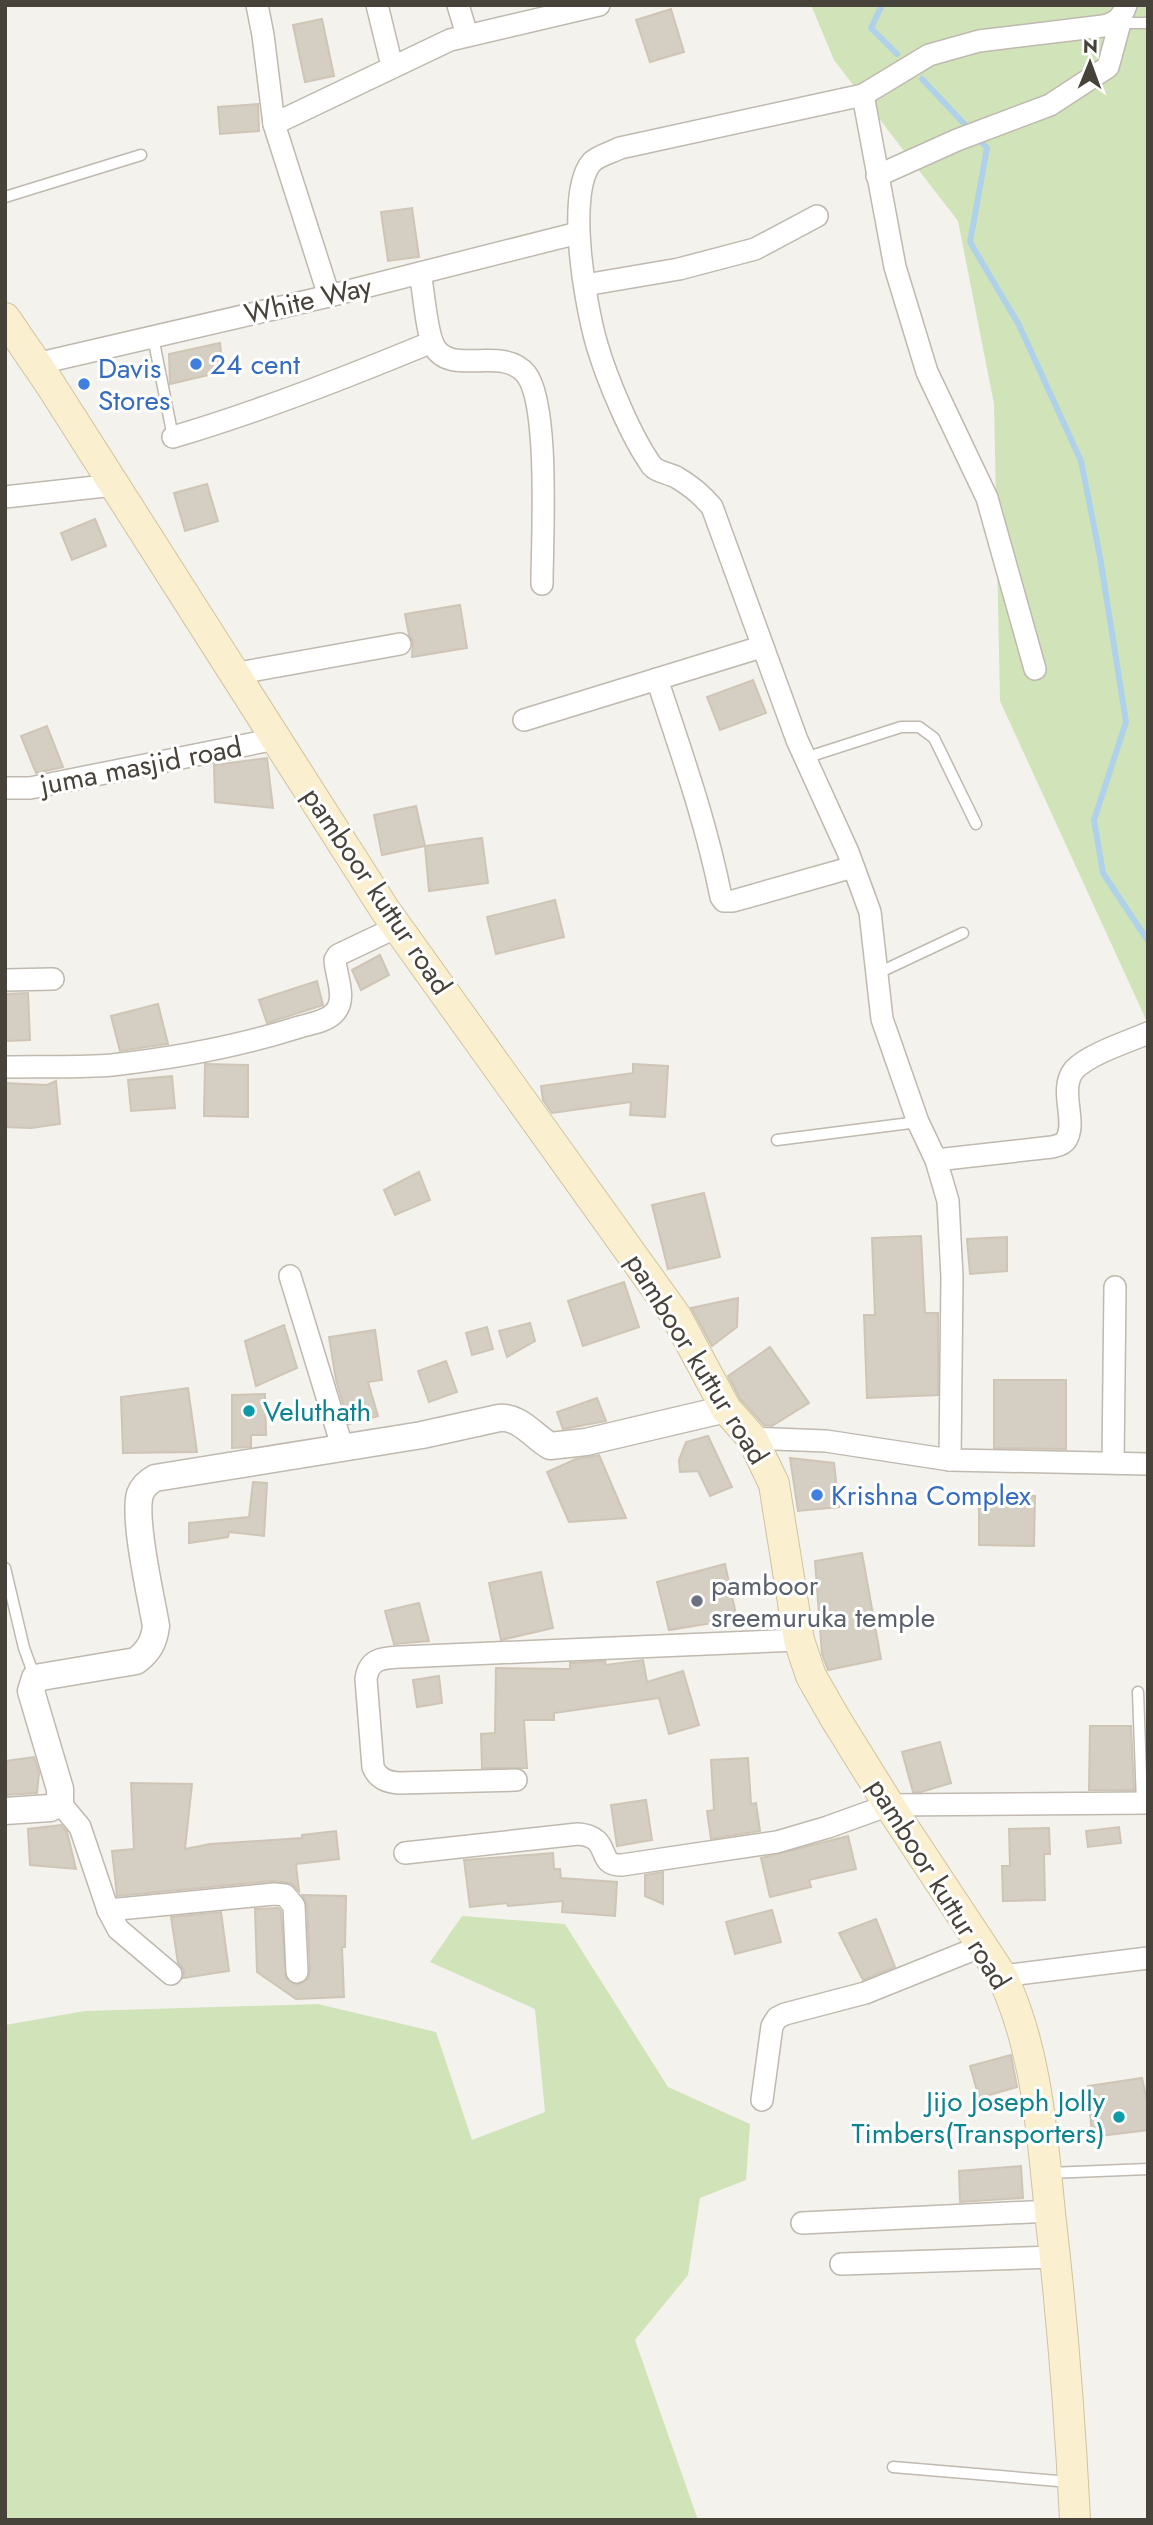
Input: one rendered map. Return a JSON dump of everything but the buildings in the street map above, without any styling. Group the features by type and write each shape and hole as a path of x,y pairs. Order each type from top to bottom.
{"main road":[{"name":"pamboor kuttur road","path":"5,318 397,927 676,1316 726,1409 751,1438 774,1485 799,1640 817,1686 889,1805 1002,1976 1015,2004 1030,2055 1055,2257 1075,2520"}],"street":[{"path":"257,5 274,124 329,296"},
{"path":"377,5 392,66"},
{"path":"458,5 467,35"},
{"path":"274,124 392,66 467,35 599,5"},
{"path":"877,176 957,140 1050,105 1108,67 1120,17 979,41 929,55 863,95 620,148 592,161 584,176 578,233 597,345 634,433 654,468 693,488 712,508 761,647 870,912 882,1019 918,1122 936,1160 948,1201 952,1277 950,1460"},
{"path":"863,95 895,267 927,372 987,498 1035,669"},
{"path":"585,285 679,269 755,249 817,216"},
{"name":"White Way","path":"36,364 329,296 578,233"},
{"path":"420,273 432,342 441,356 455,360 504,361 524,371 537,396 541,426 542,584"},
{"path":"173,437 219,424 323,386 432,342"},
{"path":"5,497 114,485"},
{"path":"233,674 400,644"},
{"path":"524,720 761,647"},
{"path":"657,679 699,803 724,901 733,901 853,867"},
{"name":"juma masjid road","path":"5,788 30,788 276,738"},
{"path":"5,1067 110,1065 188,1054 261,1039 322,1020 334,1013 339,1006 341,994 335,960 338,956 397,927"},
{"path":"5,979 53,979"},
{"path":"936,1160 1061,1144 1066,1140 1069,1129 1067,1089 1074,1070 1089,1059 1148,1033"},
{"path":"290,1276 342,1446"},
{"path":"1113,1462 1115,1287"},
{"path":"171,1974 118,1929 108,1910 80,1826 60,1803 60,1789 31,1691 35,1678 136,1661 154,1641 156,1626 138,1519 141,1493 146,1483 155,1478 422,1435 509,1417 550,1446 586,1442 726,1409"},
{"path":"751,1438 826,1441 950,1460 1148,1464"},
{"path":"516,1780 399,1783 382,1779 373,1767 366,1679 369,1667 382,1658 799,1640"},
{"path":"5,1811 50,1808 60,1803"},
{"path":"405,1853 578,1834 596,1838 608,1863 622,1865 777,1842 889,1805 1145,1803"},
{"path":"108,1910 285,1895 294,1906 297,1972"},
{"path":"762,2100 772,2025 777,2018 865,1993 982,1947"},
{"path":"1002,1976 1148,1958"},
{"path":"802,2223 1050,2211"},
{"path":"841,2264 1055,2257"}],"lane":[{"path":"1120,17 1148,23"},
{"path":"5,197 141,155"},
{"path":"153,337 173,437"},
{"path":"805,758 901,727 927,730 934,738 976,824"},
{"path":"876,974 963,933"},
{"path":"777,1140 918,1122"},
{"path":"5,1568 24,1648 35,1678"},
{"path":"1138,1692 1145,1803"},
{"path":"1046,2174 1148,2169"},
{"path":"893,2467 1073,2482"}],"green space":[{"path":"811,5 1148,5 1148,1024 1000,701 994,404 958,221 834,60"},
{"path":"462,1916 565,1924 668,2087 750,2124 746,2180 700,2198 688,2275 635,2340 698,2520 5,2520 5,2025 85,2011 318,2004 436,2032 472,2140 545,2112 535,2009 430,1962"}],"waterway":[{"path":"882,5 871,28 897,54"},
{"path":"922,79 987,148 970,242 1019,325 1081,461 1100,557 1126,722 1094,820 1103,873 1148,941"}],"place":[{"name":"24 cent","path":"196,364"},
{"name":"Davis Stores","path":"84,384"},
{"name":"Veluthath","path":"249,1411"},
{"name":"Krishna Complex","path":"817,1495"},
{"name":"pamboor sreemuruka temple","path":"697,1601"},
{"name":"Jijo Joseph Jolly Timbers(Transporters)","path":"1119,2117"}]}
